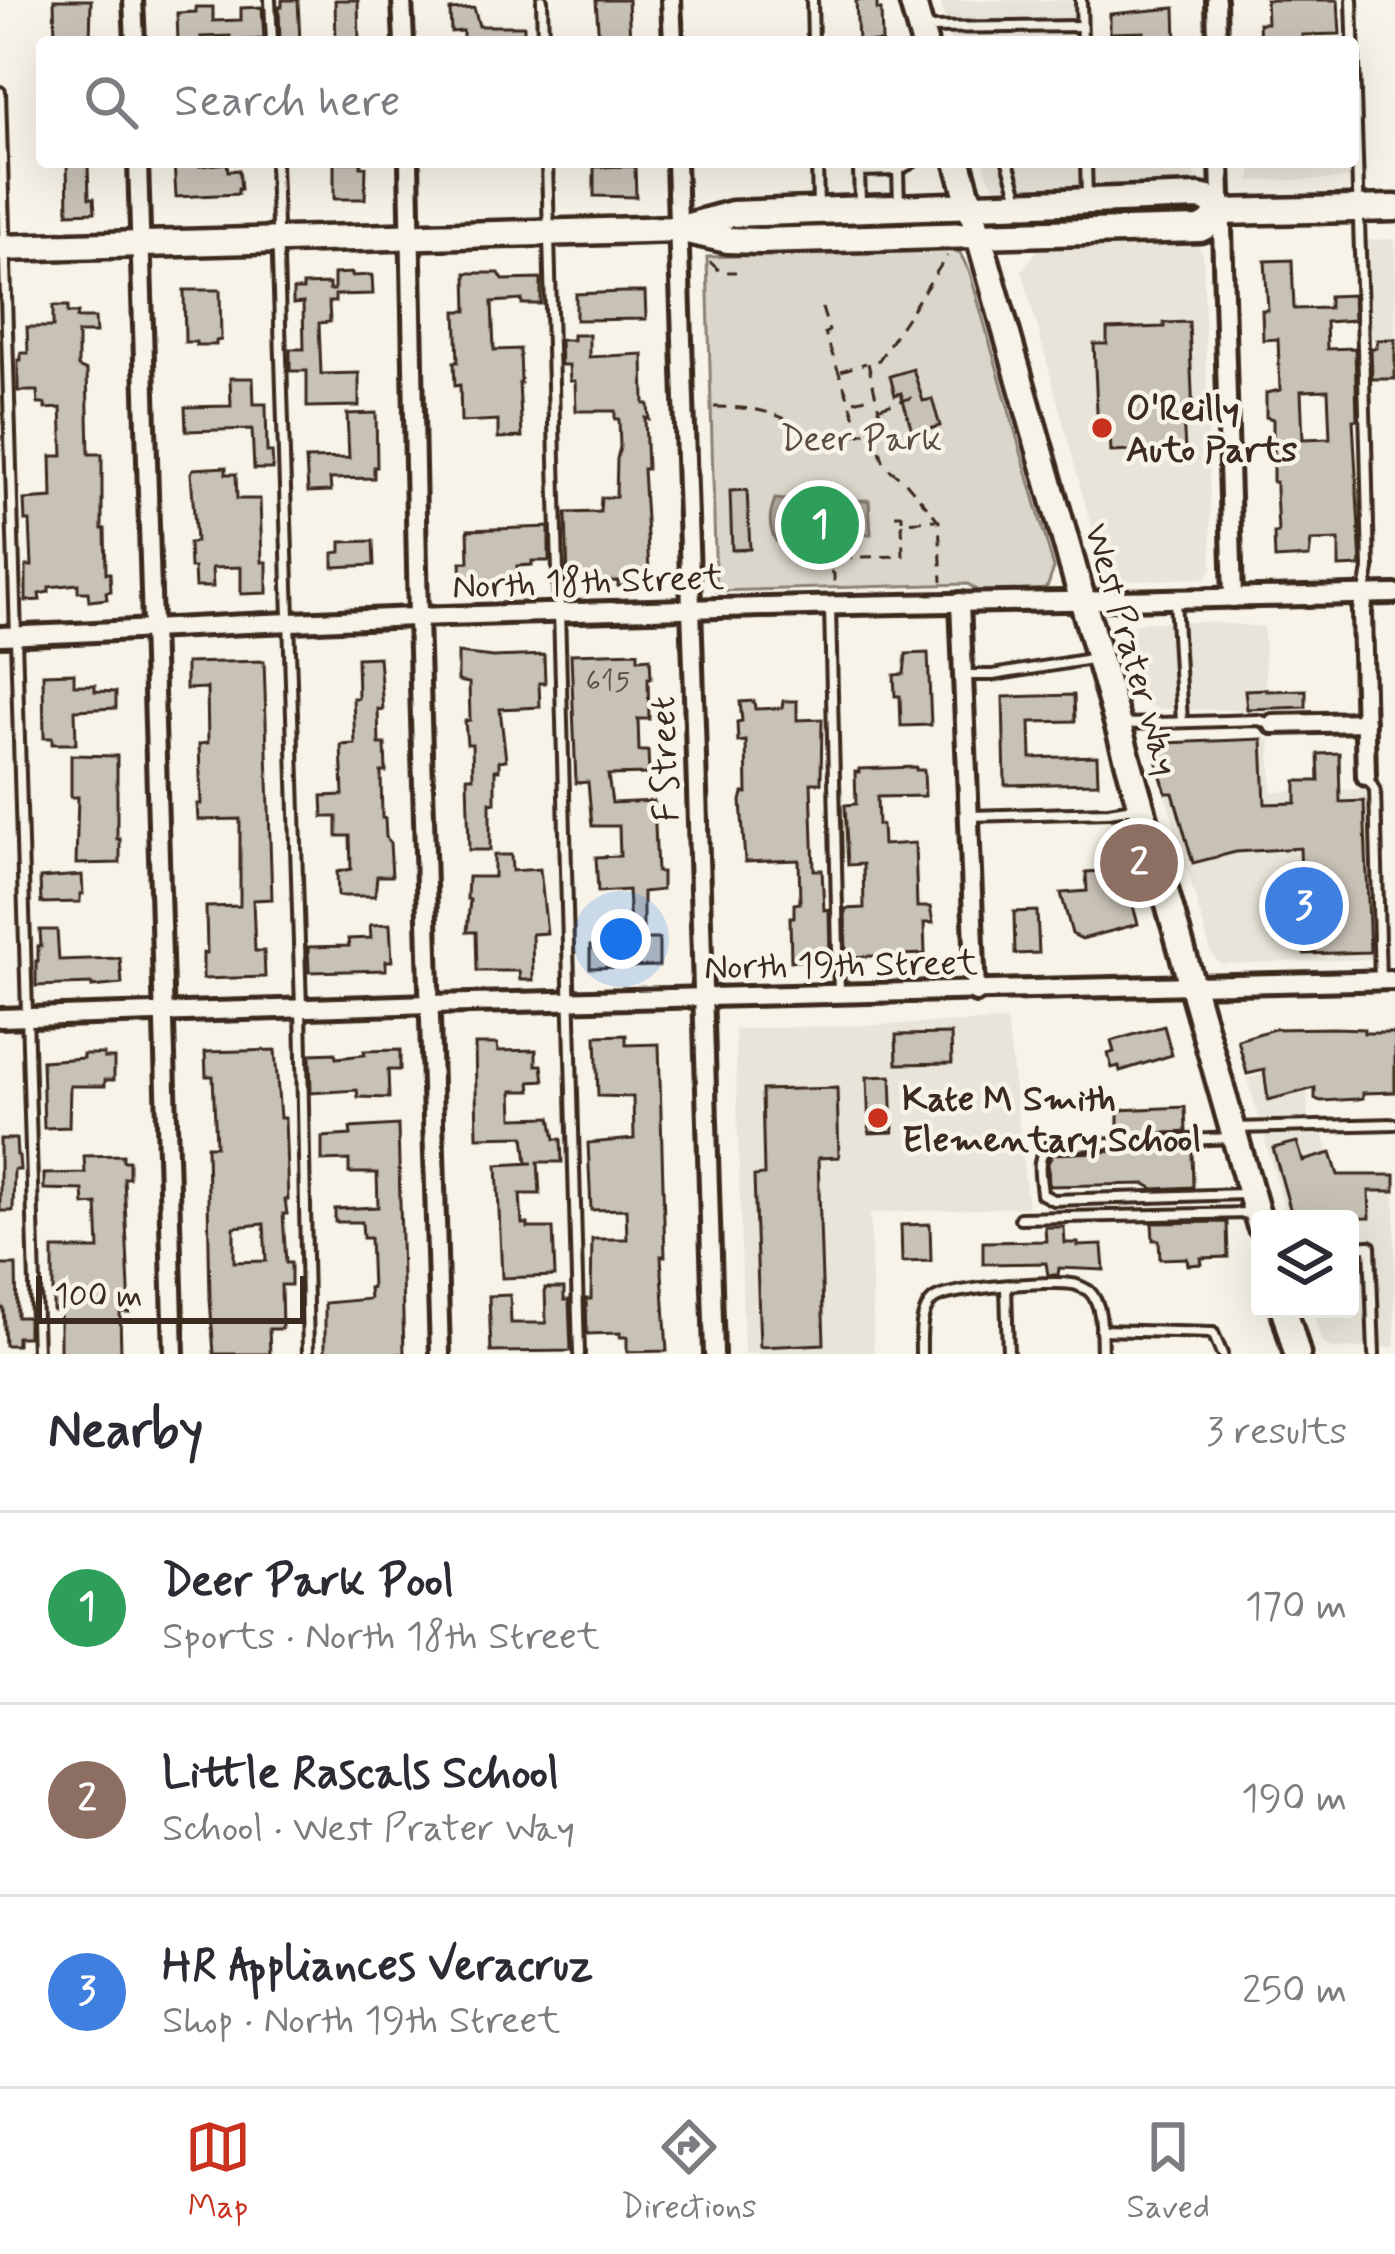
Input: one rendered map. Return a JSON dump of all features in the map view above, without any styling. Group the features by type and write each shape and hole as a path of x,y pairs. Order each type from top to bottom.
{"main road":[{"path":"912,0 922,35"},
{"name":"West Prater Way","path":"960,168 1256,1210"},
{"path":"678,229 732,214 969,203 1199,197 1221,212 1395,208"},
{"path":"2,248 678,229 759,241 1200,229 1221,212"},
{"path":"1287,1318 1297,1354"}],"street":[{"path":"133,0 135,36"},
{"path":"402,0 404,36"},
{"path":"671,0 673,36"},
{"path":"1216,0 1217,36"},
{"path":"138,168 174,1354"},
{"path":"409,168 440,1354"},
{"name":"F Street","path":"676,168 714,1354"},
{"path":"1220,168 1233,598"},
{"name":"North 18th Street","path":"8,635 418,618 1395,594"},
{"path":"1364,595 1366,776"},
{"path":"960,602 976,993"},
{"path":"1273,724 1365,722"},
{"name":"North 19th Street","path":"0,1018 1388,981"}],"lane":[{"path":"270,0 272,36"},
{"path":"542,0 543,36"},
{"path":"812,0 813,36"},
{"path":"1081,0 1082,36"},
{"path":"1352,0 1353,36"},
{"path":"922,35 1082,26"},
{"path":"0,92 8,635 28,1017 37,1354"},
{"path":"275,168 308,1354"},
{"path":"547,168 579,1354"},
{"path":"817,168 818,210"},
{"path":"860,208 859,171 902,168"},
{"path":"1010,168 1020,202"},
{"path":"1086,168 1087,200"},
{"path":"1358,168 1369,569 1364,595"},
{"path":"898,170 899,206"},
{"path":"1174,600 1182,722"},
{"path":"830,606 839,996"},
{"path":"963,675 1098,657"},
{"path":"1117,724 1258,720 1273,724"},
{"path":"1366,776 1375,789 1388,981"},
{"path":"969,816 1109,812 1141,806"},
{"path":"1251,1211 1053,1200 1042,1194 1040,1156 1050,1146 1395,1124"},
{"path":"1020,1218 1251,1211"},
{"path":"1359,1247 1370,1246 1374,1354"},
{"path":"921,1354 921,1330 934,1298 981,1288 1071,1283 1087,1289 1098,1304 1102,1354"},
{"path":"1006,1287 1008,1354"},
{"path":"1101,1330 1213,1333 1222,1354"}],"path":[{"path":"838,372 879,360 948,255"},
{"path":"710,262 722,272 736,272"},
{"path":"822,308 829,331 825,333 860,434"},
{"path":"714,406 779,414 811,436 860,434 883,427 868,363"},
{"path":"851,402 875,395"},
{"path":"878,407 921,395"},
{"path":"873,430 884,466 938,520 942,582"},
{"path":"835,585 834,574 820,566 819,558 903,556 902,515 895,515"},
{"path":"902,522 938,520"}],"shaded area":[{"path":"940,0 1073,0 1074,36 949,36"},
{"path":"986,168 1078,168 1079,186 996,186"},
{"path":"1094,168 1194,168 1195,182 1095,185"},
{"path":"1251,168 1351,168 1352,179 1251,181"},
{"path":"1395,239 1395,337 1369,338 1367,240"},
{"path":"1192,245 1203,253 1212,569 1206,578 1117,581 1106,576 1102,567 1022,270 1038,249"},
{"path":"775,499 869,500 871,534 806,535 776,541 770,520"},
{"path":"1144,622 1264,627 1266,710 1148,706 1125,638 1127,630"},
{"path":"1270,740 1272,792 1367,789 1371,959 1224,964 1211,952 1155,749 1164,744"},
{"name":"Kate M Smith Elementary School","path":"1007,1021 1028,1207 870,1213 874,1354 744,1354 735,1029"},
{"path":"1306,1064 1308,1118 1259,1119 1247,1078"},
{"path":"1323,1134 1337,1176 1395,1175 1395,1347 1333,1349 1322,1342 1315,1318 1359,1318 1359,1210 1285,1210 1264,1136"}],"green space":[{"name":"Deer Park","path":"946,249 960,253 970,273 1054,568 1048,585 1040,595 989,599 968,584 716,591 707,257"}],"building":[{"path":"54,0 91,0 90,36 55,36"},
{"path":"282,0 298,0 300,36 280,36"},
{"path":"335,0 358,0 359,36 336,36"},
{"path":"596,0 628,0 630,36 599,36"},
{"path":"856,0 877,0 882,36 858,36"},
{"path":"1266,0 1338,0 1340,34 1260,36 1259,23 1267,23"},
{"path":"196,7 213,7 213,21 241,20 241,8 262,7 264,36 178,36 177,13 196,12"},
{"path":"474,8 479,26 524,26 524,36 451,32 450,10"},
{"path":"1175,8 1176,36 1110,33 1110,14"},
{"path":"67,168 88,168 89,198 94,198 95,212 68,213"},
{"path":"174,168 239,170 238,194 176,197"},
{"path":"334,168 366,168 365,199 334,199"},
{"path":"594,168 635,168 636,197 594,196"},
{"path":"1292,260 1294,309 1329,308 1329,296 1353,295 1354,320 1326,322 1327,349 1355,348 1357,420 1353,420 1361,566 1339,567 1339,540 1311,541 1309,557 1275,559 1273,419 1266,417 1266,393 1280,390 1278,339 1263,340 1262,310 1268,310 1265,261","holes":["1328,390 1330,438 1303,439 1301,391"]},
{"path":"466,273 499,273 503,280 541,279 541,304 492,302 494,350 520,349 522,437 498,438 498,420 461,422 454,362 458,362 456,311 467,311"},
{"path":"334,274 372,275 373,294 335,295 335,302 329,302 330,322 319,323 321,374 359,373 359,406 307,407 307,371 290,371 290,349 304,349 303,303 293,304 293,290 329,284 329,290 334,290"},
{"path":"184,290 220,290 221,340 216,345 185,342"},
{"path":"645,292 646,319 576,320 576,294"},
{"path":"53,306 68,306 68,313 78,313 77,318 95,318 96,333 78,333 78,367 87,371 89,454 102,454 102,529 111,591 106,592 107,599 89,601 88,592 78,592 78,584 49,587 49,592 39,594 40,600 26,601 26,566 32,566 24,500 52,498 51,456 63,456 61,408 45,409 45,404 38,404 37,391 18,391 18,360 21,353 28,353 27,327 53,327"},
{"path":"1189,322 1193,416 1183,417 1185,449 1111,452 1110,433 1098,434 1094,344 1107,344 1107,329"},
{"path":"573,335 589,335 589,357 643,354 644,404 648,404 649,419 645,418 647,469 643,469 650,587 618,586 618,581 568,583 566,513 600,512 601,498 616,497 620,447 615,411 576,411 575,381 570,381 569,365 561,365 560,340 573,340"},
{"path":"1395,339 1395,379 1372,379 1371,348 1377,348 1377,340"},
{"path":"913,369 923,401 932,399 940,426 913,434 901,393 895,395 890,376"},
{"path":"230,378 253,378 254,404 266,404 267,452 272,452 273,469 254,469 252,429 186,431 185,407 231,406"},
{"path":"376,413 374,478 330,479 331,491 308,492 306,459 349,458 347,414"},
{"path":"226,467 226,474 236,474 237,499 260,499 267,593 241,594 241,567 212,568 213,587 195,587 189,543 196,542 191,473 193,469"},
{"path":"747,490 750,549 732,550 730,491"},
{"path":"549,527 549,561 517,566 517,584 462,586 461,562 469,562 468,530"},
{"path":"373,541 374,565 333,567 333,553 341,552 341,542"},
{"path":"638,652 638,659 650,658 649,719 638,719 639,751 648,751 649,774 608,775 612,803 654,801 662,890 643,892 643,927 644,939 659,939 659,966 590,968 590,946 626,945 628,890 598,892 596,857 620,856 619,826 592,826 588,782 576,783 571,654"},
{"path":"458,653 544,655 540,707 500,709 506,760 499,761 499,770 495,770 490,850 469,850 467,777 473,777 472,744 467,744 465,721 470,720 469,683 458,681"},
{"path":"928,653 931,725 901,726 894,675 904,674 906,654"},
{"path":"379,657 383,710 378,709 379,744 385,744 386,772 381,772 382,818 390,843 392,876 377,876 375,896 338,896 337,872 351,869 350,836 337,836 337,817 323,817 322,796 343,795 341,745 355,744 357,658"},
{"path":"264,661 272,899 253,900 255,951 264,951 265,977 203,979 206,907 240,906 240,819 198,820 199,744 208,743 207,688 186,689 186,663"},
{"path":"74,673 74,685 116,692 116,708 75,710 76,744 52,744 52,738 44,738 43,674"},
{"path":"1245,690 1306,690 1306,707 1247,709"},
{"path":"1074,695 1075,721 1030,722 1031,758 1097,756 1098,783 1005,785 1003,697"},
{"path":"754,701 755,709 782,708 783,701 797,701 797,720 822,719 821,783 811,783 814,870 822,870 824,910 829,909 830,957 826,960 791,961 790,917 794,917 794,904 800,903 799,860 745,862 741,801 747,793 746,741 738,742 737,722 742,721 740,702"},
{"path":"1262,739 1265,804 1296,803 1296,781 1319,781 1318,754 1339,753 1340,802 1364,801 1370,952 1304,954 1300,848 1236,852 1193,863 1173,793 1166,793 1153,750 1165,749 1165,743"},
{"path":"71,755 117,756 120,863 76,864 78,797 71,797"},
{"path":"924,770 925,796 877,797 878,825 882,825 883,845 915,843 917,907 930,907 933,923 924,923 925,954 846,957 845,909 864,908 863,864 848,865 845,805 856,804 855,772"},
{"path":"494,855 511,855 512,871 540,869 547,933 532,934 533,980 520,980 519,971 477,971 476,932 467,932 468,877 494,877"},
{"path":"1123,870 1138,924 1082,939 1072,934 1061,893 1087,891 1086,872"},
{"path":"82,875 80,902 41,903 40,878"},
{"path":"1037,911 1039,953 1015,954 1014,912"},
{"path":"390,924 392,961 386,961 386,970 309,972 308,947 349,946 348,939 371,938 370,925"},
{"path":"40,930 57,930 59,960 120,958 122,984 36,986"},
{"path":"1164,1026 1172,1055 1120,1071 1119,1066 1112,1068 1111,1041"},
{"path":"1274,1029 1395,1033 1395,1092 1321,1101 1315,1099 1315,1088 1268,1100 1264,1070 1247,1074 1238,1040"},
{"path":"951,1034 952,1063 897,1064 896,1035"},
{"path":"626,1035 626,1045 659,1044 667,1351 627,1352 627,1337 620,1333 587,1334 592,1239 627,1239 626,1209 591,1210 588,1143 634,1139 633,1097 598,1096 596,1036"},
{"path":"475,1044 497,1044 498,1051 536,1050 536,1065 542,1065 544,1081 530,1082 531,1091 512,1091 513,1118 551,1117 555,1139 561,1139 562,1162 538,1162 540,1194 520,1194 522,1224 553,1228 555,1276 502,1278 497,1165 533,1163 527,1163 524,1136 477,1137"},
{"path":"275,1050 280,1118 285,1118 288,1200 287,1214 283,1214 291,1285 281,1285 282,1329 269,1329 270,1354 214,1354 207,1146 216,1146 213,1076 206,1076 205,1052","holes":["264,1224 266,1261 234,1262 234,1227"]},
{"path":"400,1050 400,1070 388,1070 389,1098 358,1097 357,1090 311,1093 310,1054 335,1053 336,1058"},
{"path":"83,1054 114,1058 114,1080 105,1080 105,1086 70,1086 69,1127 44,1128 42,1061 83,1058"},
{"path":"891,1076 893,1132 869,1133 867,1077"},
{"path":"837,1088 839,1157 818,1158 824,1344 760,1347 754,1176 764,1175 762,1090"},
{"path":"1185,1107 1186,1132 1118,1135 1118,1110"},
{"path":"398,1125 404,1354 325,1354 325,1303 370,1299 372,1288 370,1238 363,1238 362,1222 335,1222 335,1209 378,1207 377,1173 349,1173 349,1160 322,1161 322,1137 351,1135 350,1128"},
{"path":"0,1139 16,1139 20,1170 14,1170 13,1211 0,1211"},
{"path":"1297,1142 1303,1161 1331,1153 1338,1175 1395,1175 1395,1191 1369,1191 1370,1218 1359,1218 1359,1210 1290,1210 1273,1148"},
{"path":"1192,1150 1193,1187 1049,1186 1048,1163 1053,1154"},
{"path":"123,1155 123,1161 129,1161 129,1178 124,1178 130,1312 120,1312 121,1354 60,1354 60,1310 53,1310 53,1249 99,1249 97,1204 84,1205 83,1190 44,1189 44,1174 85,1173 84,1156"},
{"path":"1227,1222 1228,1257 1201,1258 1202,1264 1188,1265 1187,1258 1160,1259 1152,1223"},
{"path":"930,1224 931,1261 902,1262 901,1225"},
{"path":"1045,1227 1064,1227 1065,1243 1102,1245 1104,1270 1059,1268 1058,1275 1048,1275 1046,1263 983,1264 983,1242 1046,1241"},
{"path":"0,1265 16,1265 17,1317 28,1317 28,1337 17,1337 17,1345 5,1345"},
{"path":"545,1288 564,1288 564,1300 569,1300 571,1351 491,1352 489,1296 510,1295 511,1323 546,1323"}],"place":[{"name":"O'Reilly Auto Parts","path":"1102,428"},
{"name":"Deer Park Pool","path":"820,525"},
{"name":"Little Rascals School","path":"1139,863"},
{"name":"HR Appliances Veracruz","path":"1304,906"},
{"name":"Kate M Smith Elementary School","path":"878,1118"}]}
